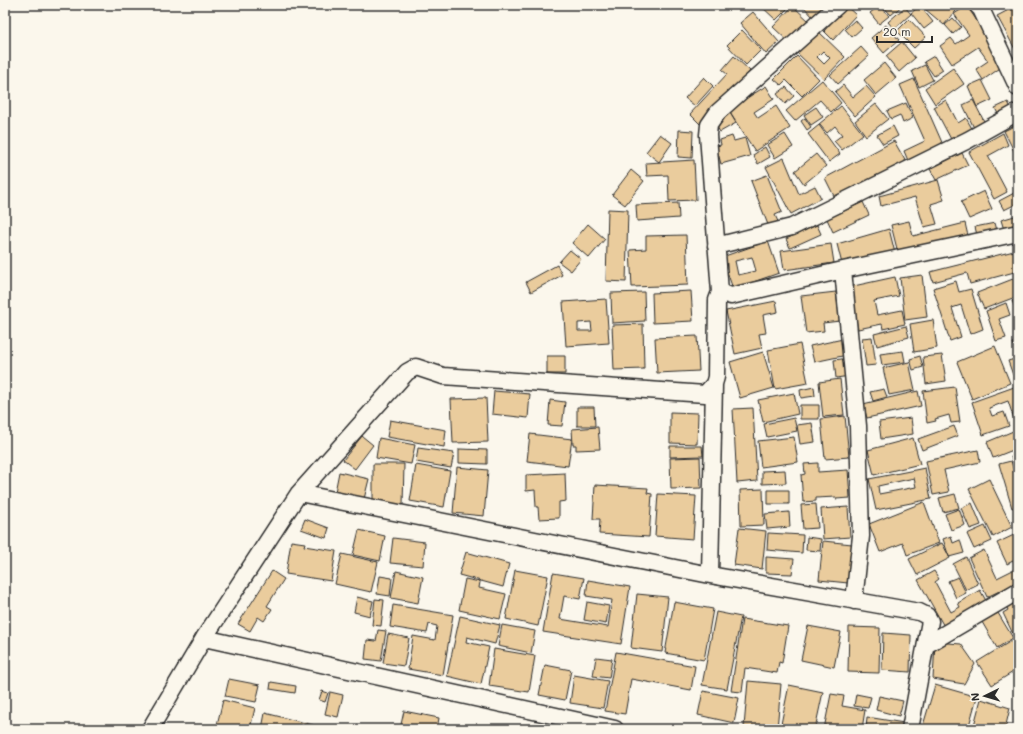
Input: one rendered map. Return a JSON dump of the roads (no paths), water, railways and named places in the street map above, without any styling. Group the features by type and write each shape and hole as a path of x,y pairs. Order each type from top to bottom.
{"street":[{"path":"710,575 714,384 716,377 717,300 720,292 708,135 710,125 718,112 838,5"},
{"path":"977,5 981,9 1018,88"},
{"path":"716,246 792,227 968,140 1018,112"},
{"path":"720,292 731,296 843,270 1018,234"},
{"path":"843,270 858,426 861,536 854,601"},
{"path":"150,729 204,638 299,493 407,372 416,367 443,376 705,394 714,384"},
{"path":"299,493 710,575 918,612 927,616 930,621 910,729"},
{"path":"926,645 1018,591"},
{"path":"204,638 615,729"}]}
